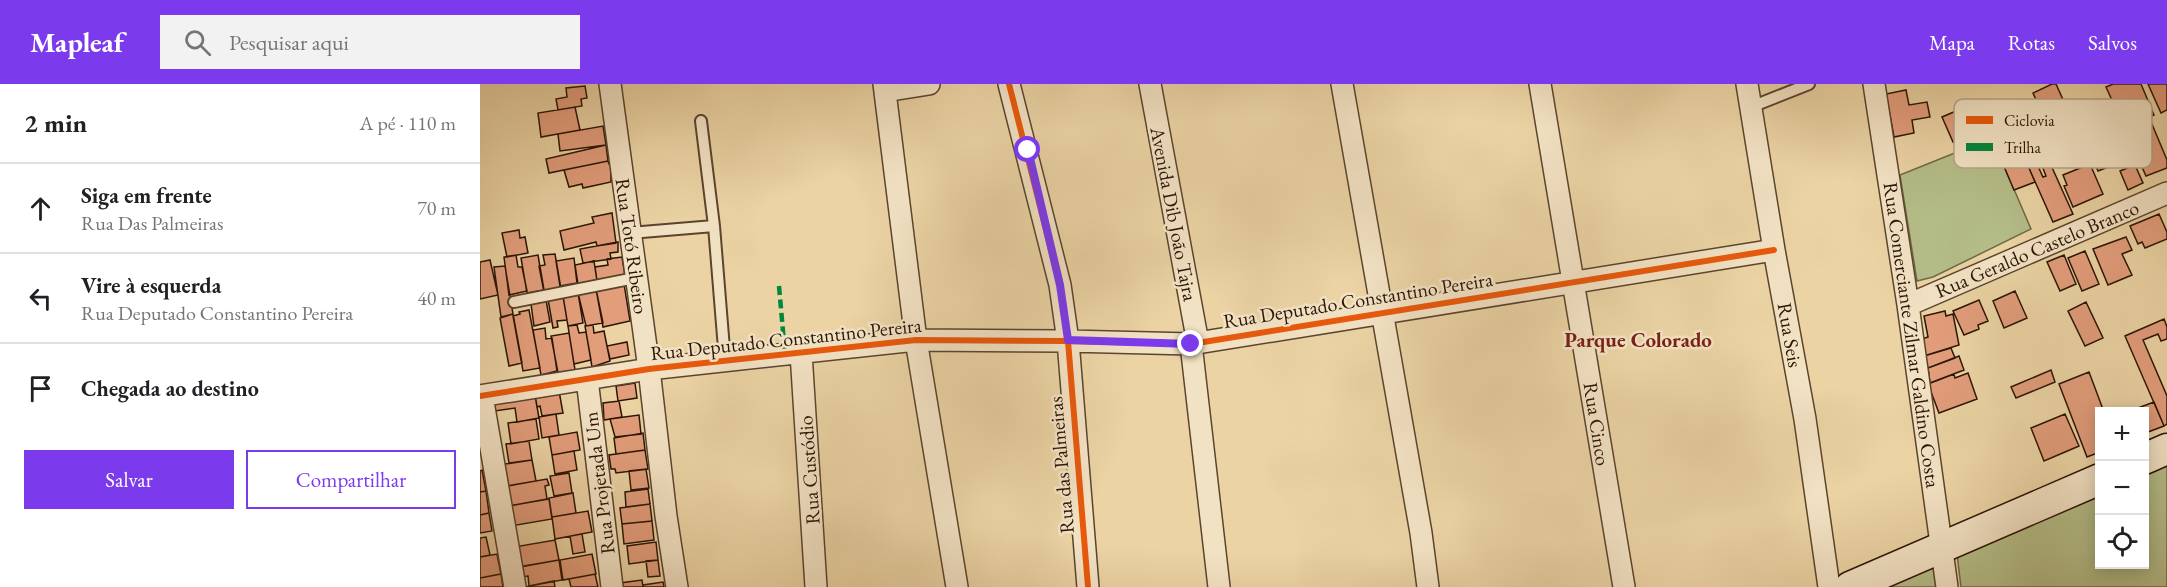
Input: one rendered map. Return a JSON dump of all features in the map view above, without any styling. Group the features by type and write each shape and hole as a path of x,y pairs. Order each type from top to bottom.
{"main road":[{"path":"2149,457 2167,449"},
{"path":"1850,587 2095,481"}],"street":[{"name":"Rua Totó Ribeiro","path":"610,84 677,587"},
{"path":"929,84 885,88 916,340 957,587"},
{"path":"1009,84 1060,285 1068,340"},
{"name":"Avenida Dib João Tajra","path":"1150,84 1194,344 1219,587"},
{"path":"1342,84 1421,533 1428,587"},
{"name":"Rua Cinco","path":"1540,84 1624,587"},
{"name":"Rua Seis","path":"1747,84 1805,419 1829,587"},
{"name":"Rua Comerciante Zilmar Galdino Costa","path":"1874,84 1908,305 1947,587"},
{"name":"Rua Geraldo Castelo Branco","path":"1908,305 2167,193"},
{"name":"Rua Deputado Constantino Pereira","path":"481,396 649,369 916,340 1068,340 1194,344 1774,250"},
{"name":"Rua das Palmeiras","path":"1068,340 1088,587"},
{"name":"Rua Custódio","path":"801,353 816,587"},
{"name":"Rua Projetada Um","path":"587,380 612,587"},
{"path":"481,396 515,587"}],"lane":[{"path":"1751,107 1809,84"},
{"path":"701,121 714,226 725,360"},
{"path":"630,233 714,226"},
{"path":"514,302 635,278"}],"green space":[{"path":"1954,153 1954,168 2005,168 2031,229 1933,277 1917,281 1900,175"},
{"path":"2167,462 2167,587 1961,587 1957,554 2095,493 2095,569 2149,569 2149,470"},
{"path":"1936,563 1937,587 1881,587"}],"building":[{"path":"2056,84 2063,99 2036,99 2033,93"},
{"path":"2113,84 2141,84 2147,99 2111,99 2106,87"},
{"path":"2148,84 2167,84 2167,110 2161,113"},
{"path":"585,86 587,98 581,99 582,106 558,110 556,99 567,97 566,88"},
{"path":"1906,90 1909,105 1927,102 1930,117 1912,120 1914,133 1894,137 1886,94"},
{"path":"575,107 580,130 541,137 538,113"},
{"path":"1954,112 1954,142 1953,142 1942,117"},
{"path":"2152,124 2167,160 2167,168 2146,176 2142,168 2152,168"},
{"path":"603,126 606,145 560,151 558,134"},
{"path":"606,145 608,161 549,173 546,159"},
{"path":"608,161 611,164 611,182 583,188 582,184 569,187 564,170"},
{"path":"2005,168 2029,168 2035,182 2014,190"},
{"path":"2029,168 2039,168 2043,177 2046,176 2043,168 2052,168 2073,214 2053,222"},
{"path":"2080,168 2092,168 2103,194 2073,207 2064,186 2067,185 2063,175"},
{"path":"2136,168 2143,183 2128,190 2120,171"},
{"path":"612,213 616,243 597,246 596,242 564,250 560,231 594,223 592,217"},
{"path":"2159,214 2167,232 2167,239 2145,248 2142,242 2138,244 2130,226"},
{"path":"519,230 520,238 525,237 528,253 507,257 502,233"},
{"path":"2126,237 2132,250 2122,254 2132,275 2108,285 2093,249"},
{"path":"618,242 618,252 610,253 611,259 583,263 580,249"},
{"path":"2085,251 2099,284 2082,291 2068,258"},
{"path":"555,254 561,289 544,292 539,266 545,265 543,255"},
{"path":"516,255 518,267 522,267 527,291 509,295 504,257"},
{"path":"538,255 544,290 527,293 521,258"},
{"path":"2064,255 2076,284 2060,291 2047,262"},
{"path":"622,257 625,276 597,281 595,267 608,265 607,259"},
{"path":"574,258 577,283 560,286 556,261"},
{"path":"490,260 498,295 480,299 480,262"},
{"path":"594,261 597,281 578,284 575,265"},
{"path":"505,266 513,314 501,317 494,267"},
{"path":"624,284 630,321 603,327 596,289"},
{"path":"596,289 603,323 586,326 578,293"},
{"path":"2015,291 2027,318 2004,328 1993,301"},
{"path":"578,293 583,323 568,326 563,296"},
{"path":"563,296 567,320 557,321 558,327 553,328 548,299"},
{"path":"546,300 550,322 534,326 531,304"},
{"path":"1979,300 1988,321 1978,325 1979,329 1964,335 1953,311"},
{"path":"2086,302 2103,338 2085,346 2068,311"},
{"path":"529,310 540,368 523,371 513,316"},
{"path":"1945,311 1946,316 1953,314 1959,345 1924,356 1922,339 1928,337 1924,316"},
{"path":"513,314 522,363 509,366 500,318"},
{"path":"2164,319 2167,339 2161,341 2158,334 2143,340 2167,396 2167,424 2164,426 2125,336"},
{"path":"577,325 579,333 586,332 591,360 574,364 568,326"},
{"path":"593,325 594,333 604,331 610,361 592,367 585,326"},
{"path":"545,328 546,339 552,338 557,371 541,375 533,330"},
{"path":"569,333 575,370 558,373 551,336"},
{"path":"627,342 629,355 610,359 607,346"},
{"path":"1951,348 1955,358 1928,368 1924,356"},
{"path":"1959,356 1964,370 1930,383 1928,368"},
{"path":"2051,370 2055,382 2016,398 2011,387"},
{"path":"2089,372 2102,407 2095,407 2095,454 2087,457 2059,384"},
{"path":"1968,373 1977,399 1939,413 1928,384 1954,374 1955,378"},
{"path":"635,383 637,398 618,401 616,386"},
{"path":"559,391 563,413 542,416 540,406 537,407 535,395"},
{"path":"535,395 539,418 517,422 515,408 495,411 494,401"},
{"path":"619,401 622,417 604,420 603,403"},
{"path":"2154,402 2164,426 2149,432 2149,407 2141,407"},
{"path":"556,414 559,435 542,438 539,417"},
{"path":"2065,414 2079,446 2044,461 2031,428"},
{"path":"639,415 641,434 615,437 610,419"},
{"path":"536,419 539,439 511,444 508,423"},
{"path":"577,432 580,450 552,455 549,437"},
{"path":"643,433 645,450 616,454 614,438"},
{"path":"529,441 532,460 509,463 506,444"},
{"path":"645,450 648,469 616,473 615,469 611,469 609,455"},
{"path":"574,451 577,470 555,474 552,455"},
{"path":"532,460 536,481 503,487 499,465"},
{"path":"646,469 649,488 631,490 629,471"},
{"path":"482,470 486,491 480,492 480,471"},
{"path":"569,473 572,493 554,496 550,476"},
{"path":"547,479 549,485 545,486 547,499 509,506 506,486"},
{"path":"648,489 650,504 626,507 625,492"},
{"path":"486,491 489,513 480,515 480,492"},
{"path":"573,493 576,513 552,517 549,498"},
{"path":"549,499 552,519 511,526 508,506"},
{"path":"650,504 652,521 622,524 620,508"},
{"path":"588,511 592,532 555,539 552,517"},
{"path":"489,513 492,531 480,533 480,515"},
{"path":"652,521 654,540 624,544 622,524"},
{"path":"582,534 585,552 573,554 570,536"},
{"path":"486,537 490,555 480,557 480,538"},
{"path":"555,540 559,560 518,567 514,547"},
{"path":"656,542 658,560 629,564 627,546"},
{"path":"497,554 501,574 480,578 480,557"},
{"path":"592,554 596,574 563,580 560,560"},
{"path":"559,560 562,580 529,586 528,576 521,577 520,567"},
{"path":"658,560 660,576 648,577 646,561"},
{"path":"501,574 503,587 480,587 480,578"},
{"path":"595,574 598,587 571,587 569,579"},
{"path":"642,580 643,587 621,587 620,583"},
{"path":"554,581 555,587 524,587"},
{"path":"663,582 664,587 643,587 643,585"}],"marked path":[{"path":"779,286 785,354"}],"cycle path":[{"path":"1009,84 1060,285 1068,341 1088,587"},
{"path":"480,396 649,369 916,340 1191,344 1774,250"}],"district":[{"name":"Parque Colorado","path":"1638,340"}],"route":[{"path":"1028,150 1060,285 1068,340 1191,344"}]}
